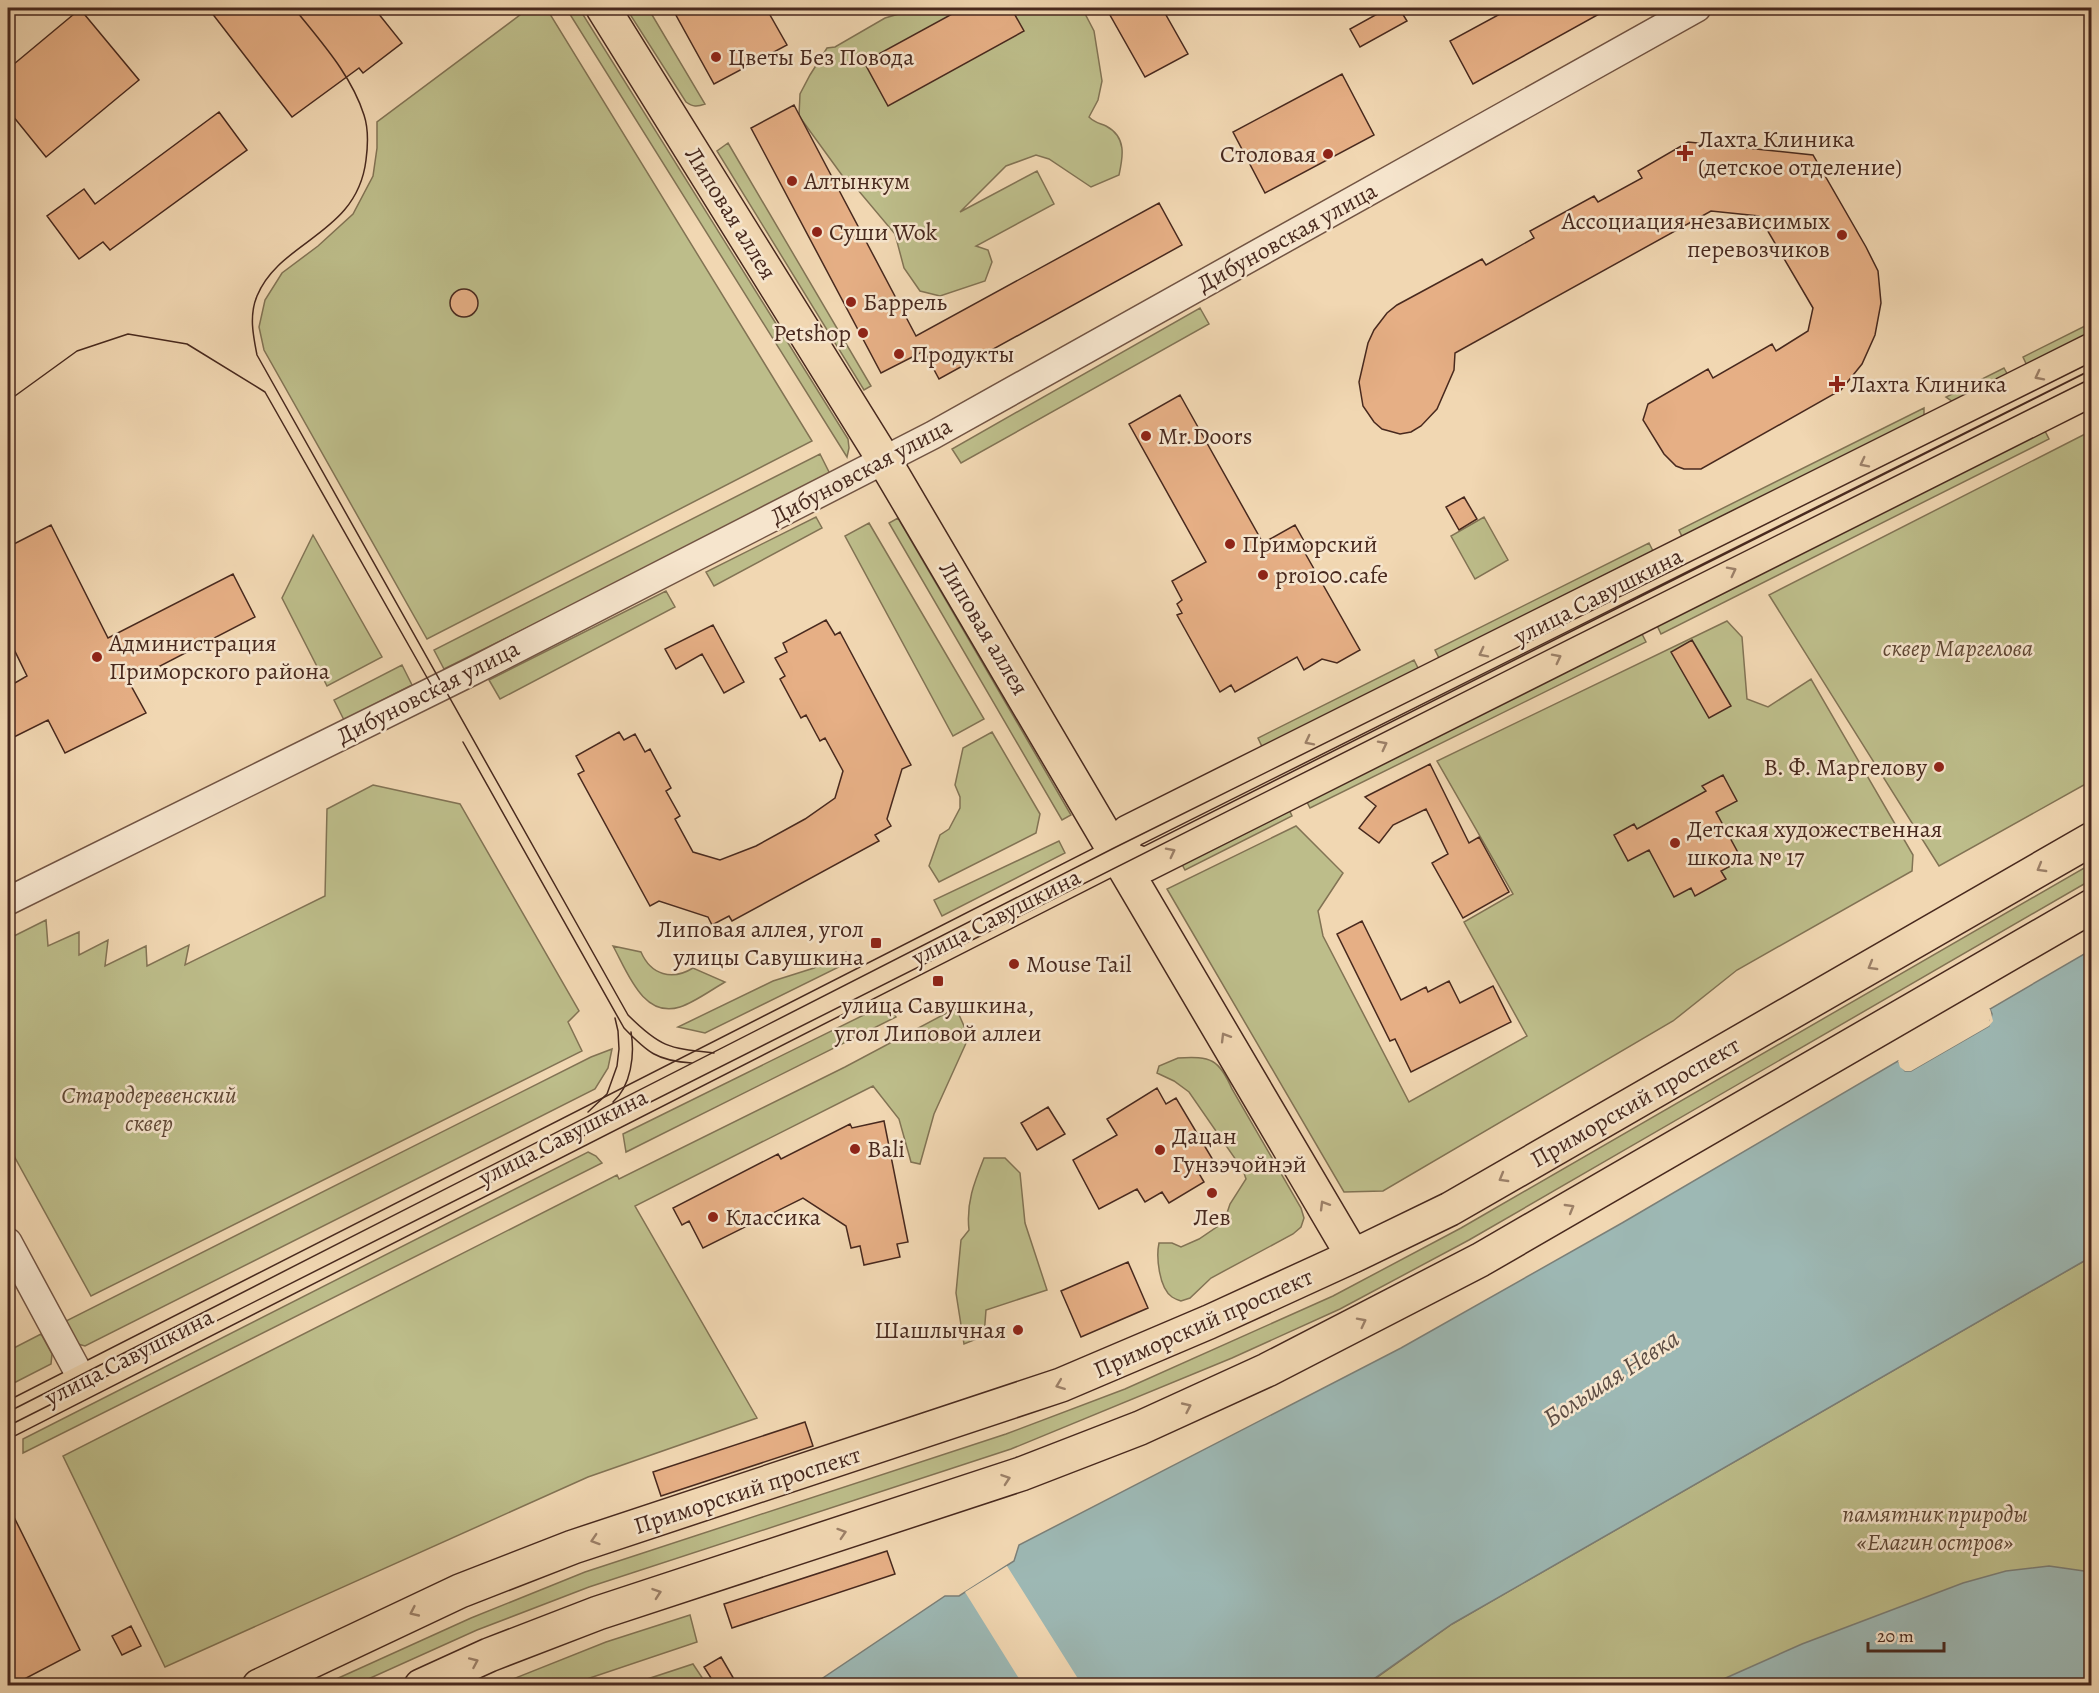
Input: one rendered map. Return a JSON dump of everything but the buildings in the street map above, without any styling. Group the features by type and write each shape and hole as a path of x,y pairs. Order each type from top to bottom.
{"main road":[{"name":"Липовая аллея","path":"603,8 884,460 1353,1256"},
{"name":"улица Савушкина","path":"8,1420 1118,855 1128,832 2091,350"},
{"name":"улица Савушкина","path":"1118,855 1145,865 2091,389"},
{"name":"Приморский проспект","path":"259,1686 460,1591 573,1547 1061,1384 1209,1322 1353,1256 1450,1209 2091,839"},
{"path":"421,1686 489,1655 598,1613 1032,1470 1140,1428 1267,1370 1480,1260 2091,906"}],"street":[{"name":"Дибуновская улица","path":"8,901 463,676 933,435 1697,8"},
{"path":"8,1242 83,1381"}],"green space":[{"path":"566,8 574,8 582,13 848,439 847,457"},
{"path":"626,8 648,8 705,104 695,106 686,102"},
{"path":"919,8 1082,8 1094,31 1102,81 1098,100 1089,117 1113,131 1122,148 1119,175 1091,187 1049,159 1036,155 1006,166 960,212 1037,171 1054,204 976,246 988,250 992,262 985,281 940,296 920,291 904,268 895,234 858,190 844,178 799,116 800,94 827,48 835,47 885,18"},
{"path":"537,9 550,14 812,441 427,639 264,350 259,327 265,300 282,273 318,246 353,214 373,176 377,148 377,122 524,12"},
{"path":"728,143 871,386 864,390 717,151"},
{"path":"1200,308 1209,324 961,463 952,449"},
{"path":"2091,323 2091,339 2029,370 2023,357"},
{"path":"2004,368 2010,379 1959,406 1946,397"},
{"path":"1924,408 1924,423 1685,543 1679,530"},
{"path":"2042,425 2049,439 1661,634 1654,619"},
{"name":"сквер Маргелова","path":"2091,431 2091,781 1939,866 1769,595"},
{"path":"820,454 831,476 444,669 434,650"},
{"path":"816,517 822,528 714,586 706,572"},
{"path":"1484,517 1508,560 1475,579 1451,536"},
{"path":"898,518 1071,815 1062,820 889,523"},
{"path":"869,523 984,719 953,736 845,536"},
{"path":"313,535 382,657 327,686 282,598"},
{"path":"1649,543 1656,557 1442,664 1435,650"},
{"path":"666,591 675,607 500,699 489,680"},
{"path":"1727,621 1742,637 1747,699 1768,707 1811,679 1913,855 1912,871 1737,970 1673,1021 1383,1191 1344,1192 1167,889 1296,826 1343,873 1318,911 1323,936 1409,1102 1527,1036 1464,922 1513,894 1437,761"},
{"path":"1639,628 1646,642 1310,808 1303,794"},
{"path":"1414,660 1421,674 1265,753 1258,738"},
{"path":"402,665 412,685 344,720 334,700"},
{"path":"992,732 1040,814 1036,833 939,882 929,866 940,835 949,829 960,808 960,797 955,785 963,748"},
{"name":"Стародеревенский сквер","path":"373,785 460,804 579,1011 568,1022 582,1051 91,1296 8,1145 8,939 46,920 48,946 79,932 79,955 108,940 105,966 146,946 147,966 189,945 185,965 325,896 327,809"},
{"path":"1286,803 1292,816 1185,870 1178,857"},
{"path":"1059,841 1065,853 942,916 934,900"},
{"path":"2091,864 2091,880 1469,1240 1340,1309 1232,1358 1011,1449 589,1587 477,1630 355,1685 323,1685 471,1618 585,1572 1006,1434 1125,1389 1333,1296 1461,1228"},
{"path":"613,946 641,952 645,960 656,971 670,975 693,968 725,982 680,1007 667,1009 656,1006 646,1000 638,990"},
{"path":"846,952 851,961 705,1033 678,1027 773,981 814,968"},
{"path":"888,1003 896,1017 626,1152 623,1134"},
{"path":"956,1008 964,1026 967,1041 934,1114 920,1164 911,1162 899,1119 873,1086 635,1206 757,1418 588,1477 165,1667 63,1456 617,1175 619,1179 845,1067"},
{"path":"612,1049 608,1068 595,1089 85,1346 78,1344 66,1321 591,1057"},
{"path":"1178,1058 1206,1059 1218,1065 1223,1071 1301,1208 1304,1218 1301,1227 1293,1234 1211,1278 1190,1298 1181,1301 1168,1293 1161,1280 1158,1264 1159,1243 1172,1243 1181,1247 1199,1239 1224,1222 1230,1204 1246,1179 1243,1170 1189,1092 1174,1081 1157,1073 1159,1066"},
{"path":"588,1152 602,1163 23,1453 23,1439"},
{"path":"984,1158 1005,1158 1020,1173 1025,1223 1047,1290 986,1310 984,1336 964,1344 956,1293 961,1240 969,1230 970,1202"},
{"name":"памятник природы «Елагин остров»","path":"2091,1257 2091,1685 1365,1686 1452,1624"},
{"path":"41,1334 52,1354 51,1364 8,1386 8,1351"},
{"path":"690,1615 697,1642 569,1685 498,1685 606,1642"},
{"path":"693,1664 707,1685 629,1685"}],"water":[{"name":"Большая Невка","path":"2091,950 2091,1257 1452,1624 1365,1685 811,1686 945,1596 959,1596 1014,1561 1019,1545 1401,1348 1622,1223 1898,1061 1905,1071 1911,1071 1989,1026 1992,1014 1990,1009"},
{"path":"2049,1566 2084,1571 2091,1575 2091,1685 1710,1685 1802,1644 1963,1583 2006,1571"}],"pier":[{"path":"1990,1009 1993,1021 1989,1026 1911,1071 1905,1071 1900,1067 1898,1061 1900,1060 1906,1068 1910,1068 1987,1024 1990,1020 1987,1010"},
{"path":"1007,1566 1082,1685 1023,1685 965,1592"}],"tram line":[{"path":"294,8 334,58 351,86 366,121 367,154 360,185 348,205 334,221 282,262 268,277 257,296 252,318 257,355 628,1015 649,1034 666,1044 686,1050 714,1053"},
{"path":"8,401 77,351 128,334 187,344 265,392 438,697"},
{"path":"8,1412 1114,848 2092,362"},
{"path":"8,1426 1048,900 2092,378"},
{"path":"463,742 624,1028 654,1054 670,1060 692,1063"},
{"path":"588,1112 607,1094 617,1066 619,1049 615,1018"},
{"path":"613,1102 628,1079 632,1060 631,1032"}],"place":[{"name":"Цветы Без Повода","path":"716,57"},
{"name":"Лахта Клиника (детское отделение)","path":"1685,153"},
{"name":"Столовая","path":"1328,154"},
{"name":"Алтынкум","path":"792,181"},
{"name":"Суши Wok","path":"817,232"},
{"name":"Ассоциация независимых перевозчиков","path":"1842,235"},
{"name":"Баррель","path":"851,302"},
{"name":"Petshop","path":"863,333"},
{"name":"Продукты","path":"899,354"},
{"name":"Лахта Клиника","path":"1837,384"},
{"name":"Mr.Doors","path":"1146,436"},
{"name":"Приморский","path":"1230,544"},
{"name":"pro100.cafe","path":"1263,575"},
{"name":"Администрация Приморского района","path":"97,657"},
{"name":"В. Ф. Маргелову","path":"1939,767"},
{"name":"Детская художественная школа № 17","path":"1675,843"},
{"name":"Липовая аллея, угол улицы Савушкина","path":"876,943"},
{"name":"Mouse Tail","path":"1014,964"},
{"name":"улица Савушкина, угол Липовой аллеи","path":"938,981"},
{"name":"Bali","path":"855,1149"},
{"name":"Дацан Гунзэчойнэй","path":"1160,1150"},
{"name":"Лев","path":"1212,1193"},
{"name":"Классика","path":"713,1217"},
{"name":"Шашлычная","path":"1018,1330"}]}
